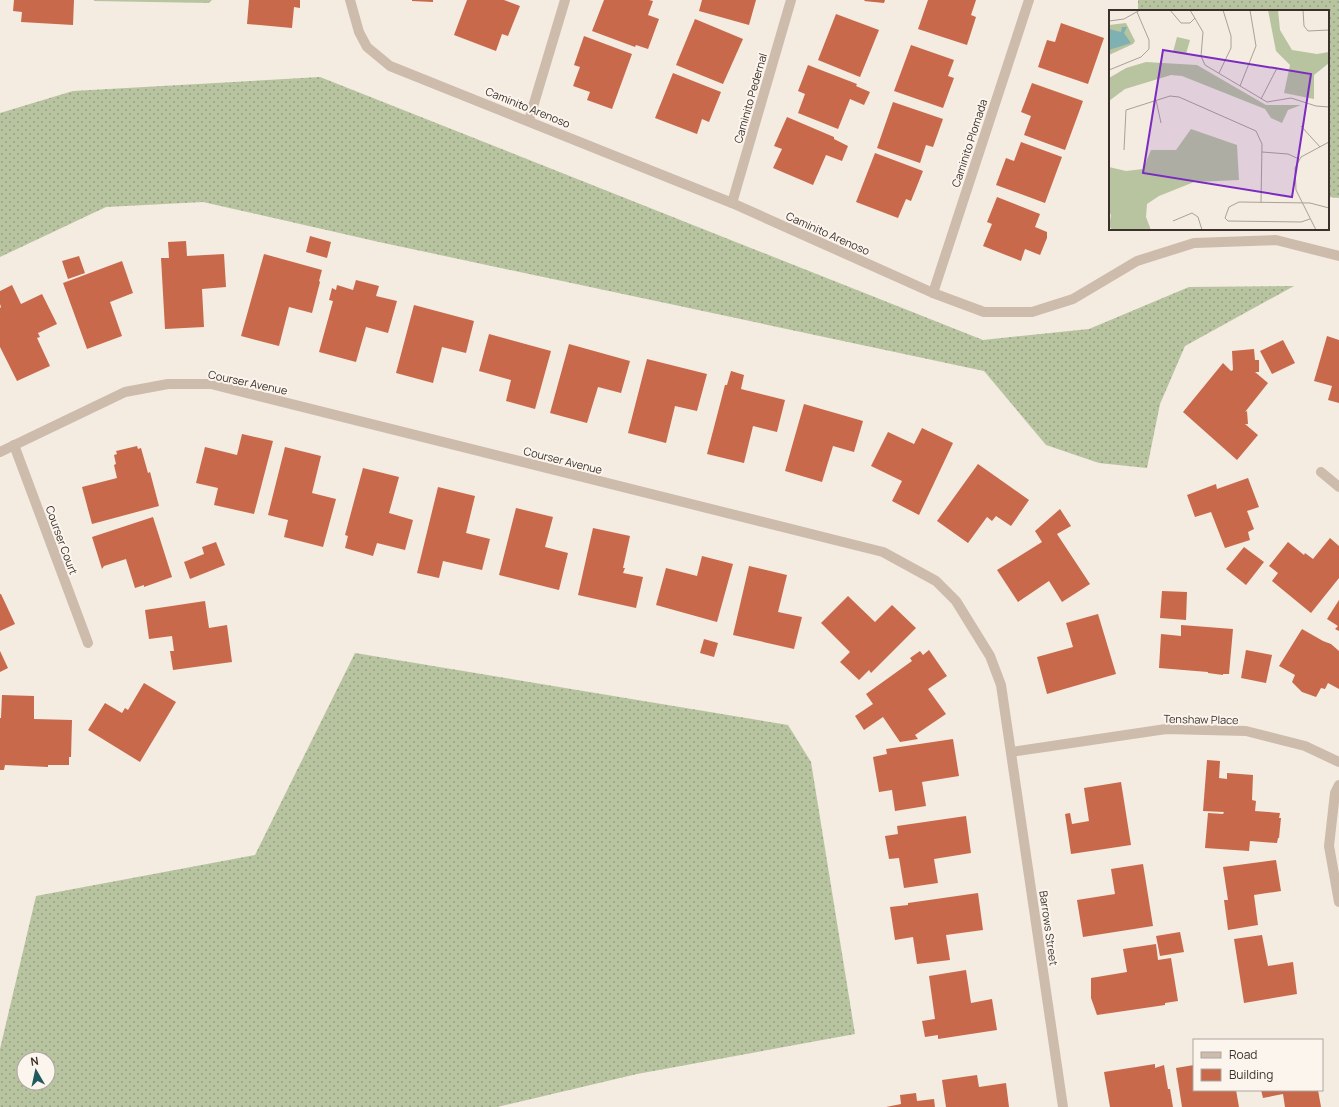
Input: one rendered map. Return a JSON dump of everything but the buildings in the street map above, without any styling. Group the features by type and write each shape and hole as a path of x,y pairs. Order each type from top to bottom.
{"street":[{"name":"Caminito Arenoso","path":"350,0 359,32 367,47 390,66 529,120 732,203 933,293 984,312 1032,312 1073,299 1138,261 1194,243 1276,240 1339,256"},
{"path":"529,120 565,0"},
{"name":"Caminito Pedernal","path":"732,203 791,0"},
{"name":"Caminito Plomada","path":"933,293 1029,0"},
{"name":"Courser Avenue","path":"0,452 124,392 168,384 211,384 883,552 936,581 956,601 990,656 996,671 1001,685 1012,752"},
{"name":"Courser Court","path":"14,445 88,643"},
{"path":"1321,472 1339,487"},
{"name":"Tenshaw Place","path":"1012,752 1166,729 1246,732 1305,746 1339,762"},
{"name":"Barrows Street","path":"1012,752 1063,1107"},
{"path":"1339,784 1335,793 1329,846 1339,902"}],"green space":[{"path":"94,0 212,0 209,3"},
{"path":"1138,0 1339,0 1339,198 1329,197 1329,10 1138,10"},
{"path":"320,77 983,340 1089,329 1189,287 1294,286 1185,346 1160,404 1147,468 1099,463 1046,445 984,371 379,242 203,202 106,207 0,257 0,113 73,91"},
{"path":"355,653 788,725 811,762 855,1034 637,1074 497,1107 0,1107 0,1049 36,896 255,855"}]}
